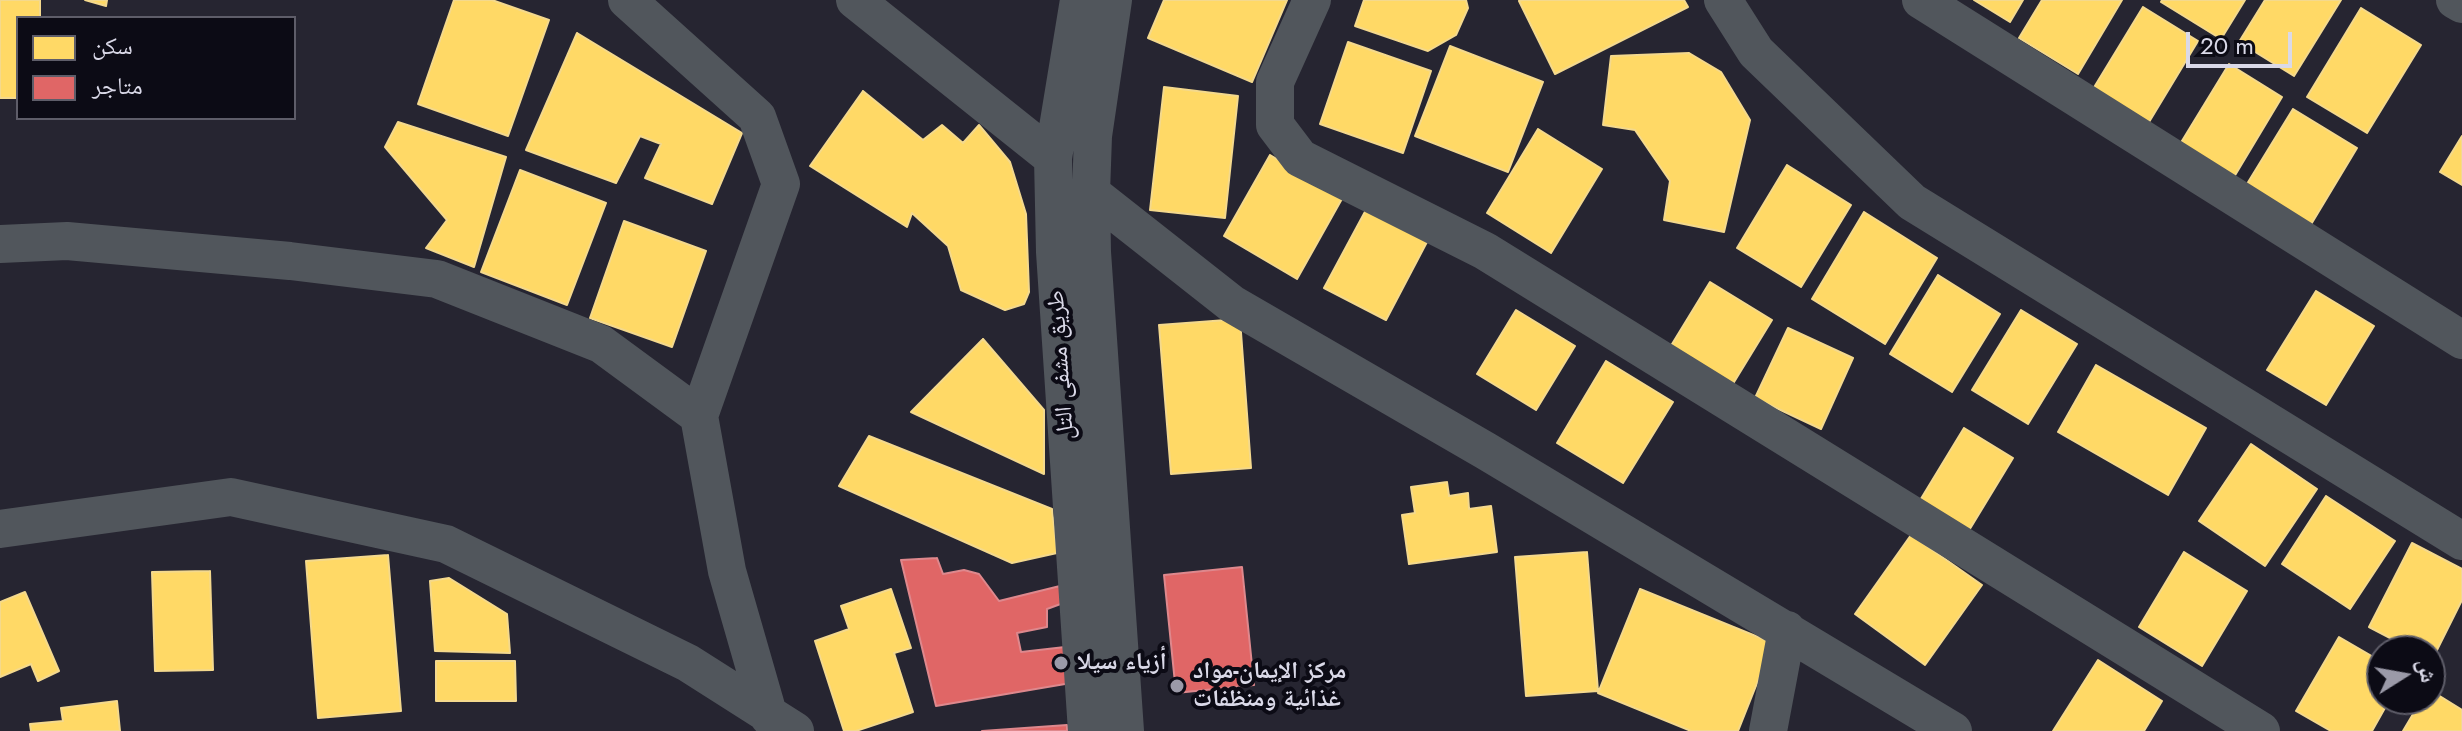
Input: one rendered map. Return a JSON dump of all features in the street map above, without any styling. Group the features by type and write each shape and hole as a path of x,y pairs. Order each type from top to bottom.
{"street":[{"path":"627,0 757,117 781,184 699,416 727,571 782,724"},
{"path":"855,0 1053,158"},
{"name":"طريق مشفى التل","path":"1079,0 1053,158 1055,267 1087,731"},
{"name":"طريق مشفى التل","path":"1113,0 1093,136 1091,193 1092,252 1125,731"},
{"path":"1312,0 1275,82 1275,125 1300,158 1485,251 2261,731"},
{"path":"1723,0 1756,52 1912,202 2462,541"},
{"path":"1921,0 2462,340"},
{"path":"2455,0 2462,4"},
{"path":"1091,193 1232,304 1486,451 1953,731"},
{"path":"0,244 67,241 290,261 437,279 601,344 699,416"},
{"path":"0,529 231,497 446,544 688,663 782,724"},
{"path":"1768,731 1787,630"}],"building: سكن":[{"path":"0,0 40,0 40,16 16,16 16,98 0,98"},
{"path":"85,0 107,0 106,6"},
{"path":"454,0 492,0 549,20 508,136 418,104"},
{"path":"1164,0 1287,0 1252,82 1148,38"},
{"path":"1364,0 1466,0 1468,8 1456,35 1428,51 1355,26"},
{"path":"1684,0 1688,7 1555,74 1519,1"},
{"path":"1974,0 2023,0 2010,22"},
{"path":"2042,0 2122,0 2078,74 2019,38"},
{"path":"2162,0 2245,0 2221,39"},
{"path":"2265,0 2341,0 2294,76 2239,42"},
{"path":"2143,7 2198,41 2146,127 2090,94"},
{"path":"2361,8 2421,45 2367,133 2307,97"},
{"path":"577,33 742,133 712,204 645,178 661,144 640,136 616,183 526,150"},
{"path":"1348,42 1431,71 1403,153 1320,124"},
{"path":"1450,46 1543,82 1508,172 1415,136"},
{"path":"1689,53 1721,72 1750,120 1724,232 1664,220 1670,181 1635,130 1603,125 1611,56"},
{"path":"2229,64 2282,97 2228,187 2174,154"},
{"path":"1164,87 1238,96 1225,218 1150,210"},
{"path":"863,91 923,140 942,125 963,143 979,125 1010,162 1026,214 1029,292 1024,304 1005,310 961,290 948,246 912,213 907,227 810,166"},
{"path":"2293,109 2357,148 2304,236 2239,197"},
{"path":"398,122 506,157 474,267 426,248 447,220 385,147"},
{"path":"1538,129 1602,169 1551,253 1487,213"},
{"path":"2462,136 2462,185 2440,172"},
{"path":"1270,155 1343,197 1297,279 1224,236"},
{"path":"1787,165 1851,205 1801,287 1737,248"},
{"path":"520,170 606,203 567,305 481,272"},
{"path":"1367,208 1428,240 1386,320 1324,288"},
{"path":"1864,212 1937,258 1885,344 1812,299"},
{"path":"624,221 706,251 672,347 590,318"},
{"path":"1938,275 2000,314 1952,392 1890,354"},
{"path":"1710,282 1772,320 1731,387 1669,349"},
{"path":"2316,291 2374,326 2326,405 2267,370"},
{"path":"1516,310 1575,346 1536,410 1477,374"},
{"path":"2021,310 2077,344 2028,424 1972,390"},
{"path":"1240,319 1251,468 1171,474 1159,325"},
{"path":"1788,328 1853,358 1821,429 1755,398"},
{"path":"983,339 1044,410 1044,474 911,412"},
{"path":"1606,361 1673,402 1623,483 1557,443"},
{"path":"2096,365 2206,428 2168,495 2058,432"},
{"path":"1964,428 2013,458 1968,532 1919,502"},
{"path":"869,436 1052,509 1057,553 1012,563 839,486"},
{"path":"2251,444 2317,489 2265,566 2199,521"},
{"path":"1447,482 1449,496 1468,493 1469,509 1491,506 1497,552 1409,564 1402,515 1415,513 1411,487"},
{"path":"2326,496 2395,541 2350,609 2282,564"},
{"path":"1911,535 1982,585 1925,665 1855,614"},
{"path":"2412,543 2462,569 2462,600 2444,635 2384,635 2369,627"},
{"path":"1587,552 1598,691 1526,696 1515,557"},
{"path":"2184,552 2247,591 2202,666 2139,627"},
{"path":"388,555 401,711 318,718 306,561"},
{"path":"210,571 213,670 155,671 152,572"},
{"path":"449,578 507,614 510,653 435,651 430,581"},
{"path":"891,589 911,648 894,653 913,712 856,731 844,731 815,641 849,629 841,606"},
{"path":"1640,589 1773,643 1738,731 1691,731 1598,693"},
{"path":"25,592 59,671 38,681 31,664 0,677 0,602"},
{"path":"2339,637 2366,653 2366,715 2381,715 2372,731 2331,731 2296,711"},
{"path":"2098,660 2162,701 2144,731 2053,731"},
{"path":"436,661 515,661 516,701 436,701"},
{"path":"2446,700 2462,710 2462,731 2403,731 2412,715 2446,715"},
{"path":"117,701 120,731 31,731 30,724 63,721 61,708"}],"building: متاجر":[{"path":"937,558 943,574 964,570 979,574 999,601 1064,585 1066,602 1047,609 1047,627 1017,633 1021,652 1065,647 1071,683 936,706 901,560"},
{"path":"1242,567 1254,685 1176,693 1164,575"},
{"path":"1067,725 1067,731 982,731"}],"place":[{"name":"أزياء سيلا","path":"1061,663"},
{"name":"مركز الإيمان-مواد غذائية ومنظفات","path":"1177,686"}]}
